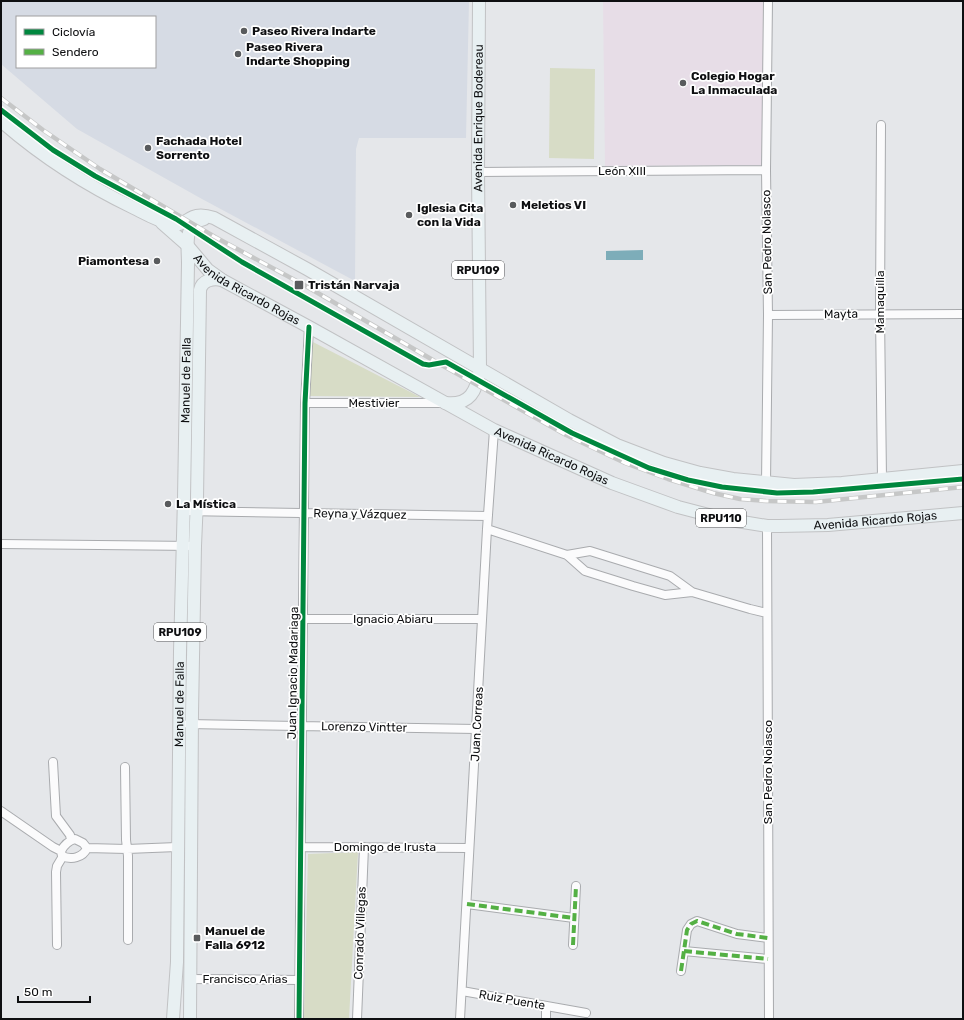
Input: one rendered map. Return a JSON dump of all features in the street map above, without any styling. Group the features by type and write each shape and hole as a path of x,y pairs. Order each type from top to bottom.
{"main road":[{"name":"Avenida Enrique Bodereau","path":"444,403 460,403 467,399 476,384 480,368 478,172 479,1"},
{"name":"Avenida Ricardo Rojas","path":"1,121 56,164 103,192 157,219 172,230 187,245 204,266 222,280 494,430 600,478 651,498 710,516 767,526 828,525 963,513"},
{"name":"Avenida Ricardo Rojas","path":"157,219 175,224 183,224 193,217 199,216 208,216 217,220 307,269 569,420 638,454 664,463 700,473 766,483 842,483 963,471"},
{"name":"Avenida Ricardo Rojas","path":"187,245 188,235 196,223 204,219 217,220"},
{"name":"Manuel de Falla","path":"173,1019 177,962 179,724 188,263 187,245"},
{"name":"Manuel de Falla","path":"190,1019 192,724 200,290 206,281 214,279 222,280"},
{"path":"183,1019 190,984"}],"street":[{"name":"San Pedro Nolasco","path":"766,483 768,315 766,170 768,1"},
{"name":"Mamaquilla","path":"881,125 880,314 882,478"},
{"name":"León XIII","path":"478,172 766,170"},
{"name":"Mayta","path":"768,315 963,314"},
{"name":"Juan Ignacio Madariaga","path":"299,1019 305,403 309,327"},
{"name":"Mestivier","path":"305,403 444,403"},
{"name":"Juan Correas","path":"460,1019 487,529 494,430"},
{"name":"Reyna y Vázquez","path":"183,511 488,516"},
{"name":"San Pedro Nolasco","path":"767,526 769,1019"},
{"path":"487,529 567,555 585,571 633,586 665,595 692,592"},
{"path":"1,544 195,546"},
{"path":"567,555 590,551 670,576 692,592 767,613"},
{"name":"Ignacio Abiaru","path":"303,619 482,619"},
{"name":"Lorenzo Vintter","path":"179,724 476,729"},
{"path":"53,762 56,816 70,835 71,840"},
{"path":"125,767 128,856 128,940"},
{"path":"1,812 70,858 83,854 87,848"},
{"path":"57,946 56,872 63,847 71,840 78,840 87,848 178,848"},
{"name":"Domingo de Irusta","path":"301,847 469,848"},
{"name":"Conrado Villegas","path":"357,1019 364,847"},
{"path":"573,945 576,886"},
{"path":"467,904 574,918"},
{"path":"681,970 687,930 691,924 698,921 737,934 768,938"},
{"path":"684,951 768,959"},
{"name":"Francisco Arias","path":"190,984 299,980"},
{"name":"Ruiz Puente","path":"462,991 586,1014"},
{"path":"546,1006 546,1019"}],"shaded area":[{"path":"1,1 469,1 466,138 359,138 356,149 355,281 202,199 77,129 1,64"},
{"name":"Colegio Hogar La Inmaculada","path":"603,1 763,1 763,165 605,166"}],"green space":[{"path":"550,68 595,69 594,159 549,158"},
{"path":"311,341 420,397 310,396"},
{"path":"358,852 349,1019 304,1019 308,854"}],"water":[{"path":"643,250 643,260 606,260 606,251"}],"railway":[{"path":"1,98 43,130 100,169 215,237 304,285 566,435 625,463 668,479 713,493 740,499 766,501 816,502 963,487"}],"marked path":[{"path":"573,945 576,886"},
{"path":"467,904 574,918"},
{"path":"681,971 687,930 691,924 697,921 737,934 768,938"},
{"path":"684,951 768,959"}],"cycle path":[{"path":"1,110 53,150 95,176 176,219 242,262 423,364 429,365 446,362 572,433 649,468 688,480 722,487 777,493 813,492 963,479"},
{"path":"299,1019 305,403 309,327"}],"place":[{"name":"Paseo Rivera Indarte","path":"244,31"},
{"name":"Paseo Rivera Indarte Shopping","path":"238,54"},
{"name":"Colegio Hogar La Inmaculada","path":"683,83"},
{"name":"Fachada Hotel Sorrento","path":"148,148"},
{"name":"Meletios VI","path":"513,205"},
{"name":"Iglesia Cita con la Vida","path":"409,215"},
{"name":"Piamontesa","path":"157,261"},
{"name":"Tristán Narvaja","path":"299,285"},
{"name":"La Mística","path":"168,504"},
{"name":"Manuel de Falla 6912","path":"197,938"}]}
